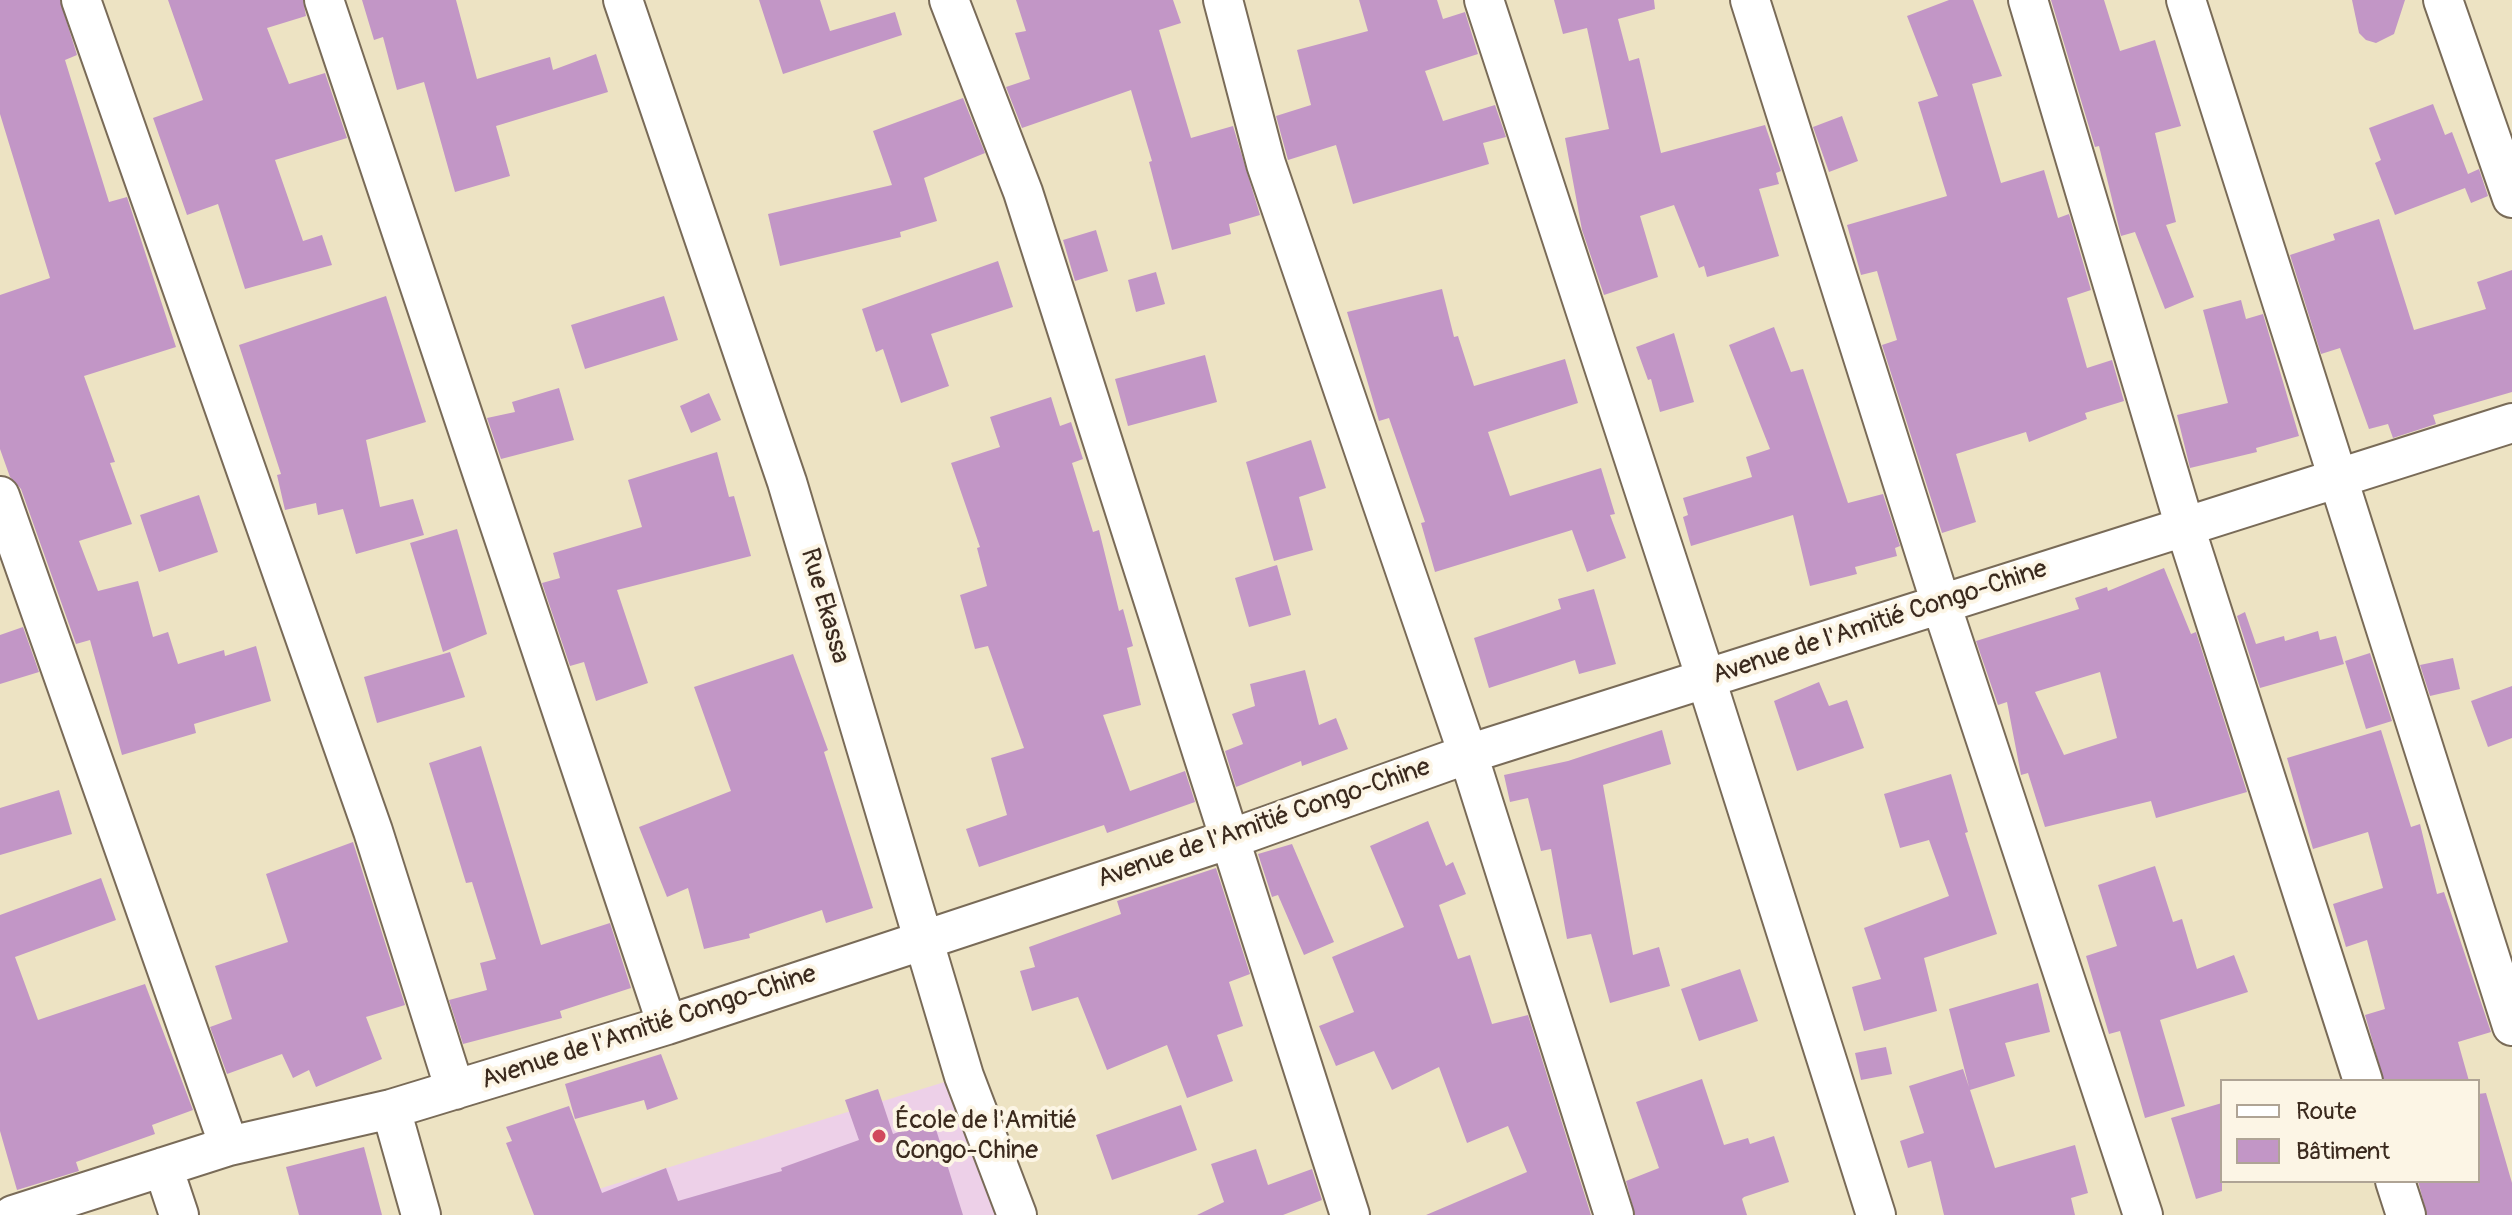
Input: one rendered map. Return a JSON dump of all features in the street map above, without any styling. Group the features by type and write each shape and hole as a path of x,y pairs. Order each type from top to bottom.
{"street":[{"path":"81,0 373,831 455,1090"},
{"path":"324,0 667,1025"},
{"name":"Rue Ekassa","path":"623,0 787,482 964,1076 1017,1215"},
{"path":"949,0 1023,192 1350,1215"},
{"path":"1223,0 1266,164 1468,754 1614,1215"},
{"path":"1484,0 1706,679 1876,1215"},
{"path":"1750,0 1941,604 2143,1215"},
{"path":"2028,0 2185,527 2362,1079"},
{"path":"2186,0 2512,1026"},
{"path":"2443,0 2512,198"},
{"name":"Avenue de l'Amitié Congo-Chine","path":"13,1215 229,1146 391,1109 667,1025 922,938 1230,839 1468,754 2512,423"},
{"path":"0,496 229,1146"},
{"path":"391,1109 421,1215"},
{"path":"163,1167 179,1215"},
{"path":"2396,1183 2406,1215"}],"shaded area":[{"name":"École de l'Amitié Congo-Chine","path":"964,1076 1017,1215 583,1215 576,1196"}],"building":[{"path":"0,0 60,0 77,55 65,60 109,202 127,197 176,347 84,376 115,462 110,463 132,524 79,541 98,591 138,581 153,637 168,632 178,664 224,650 225,656 256,646 271,701 194,724 196,733 122,755 90,640 76,644 21,489 10,477 0,449 0,295 50,278 0,114"},
{"path":"168,0 303,0 306,16 267,28 289,84 325,73 347,138 275,160 303,241 322,235 332,265 245,289 218,204 187,215 153,118 203,100"},
{"path":"362,0 456,0 477,79 550,57 553,70 596,54 608,92 496,126 510,176 455,192 424,82 397,90 383,37 374,40"},
{"path":"759,0 820,0 830,31 895,12 902,35 783,74"},
{"path":"1016,0 1173,0 1181,23 1159,30 1191,138 1233,126 1260,215 1229,224 1231,234 1172,250 1149,162 1152,161 1131,90 1022,128 1006,87 1030,79 1015,33 1026,31"},
{"path":"1359,0 1437,0 1443,19 1465,12 1478,54 1425,71 1443,121 1495,105 1506,137 1483,143 1489,164 1353,204 1336,145 1288,160 1276,116 1311,105 1297,50 1368,31"},
{"path":"1554,0 1654,0 1655,9 1618,19 1629,61 1639,58 1661,153 1765,125 1781,171 1776,173 1779,184 1759,189 1779,256 1707,277 1704,266 1699,268 1674,205 1640,216 1658,277 1604,295 1582,230 1565,138 1609,129 1587,28 1563,34"},
{"path":"1949,0 1973,0 2002,76 1972,84 2001,183 2044,170 2058,218 2069,214 2091,290 2067,298 2087,368 2112,360 2124,401 2085,413 2087,419 2029,442 2026,432 1956,454 1976,522 1942,533 1882,345 1897,340 1877,271 1861,275 1847,225 1947,196 1918,102 1938,96 1907,16"},
{"path":"2051,0 2104,0 2120,51 2155,40 2181,126 2155,133 2176,222 2166,225 2194,297 2165,309 2135,232 2121,236 2099,146 2095,147"},
{"path":"2352,0 2405,0 2394,34 2376,43 2366,40 2359,33"},
{"path":"963,98 985,153 924,178 937,221 900,232 901,237 780,266 768,214 892,185 873,131"},
{"path":"2433,104 2445,135 2452,132 2468,174 2479,169 2488,196 2471,203 2465,188 2395,215 2375,163 2381,160 2369,128"},
{"path":"1842,116 1858,161 1829,172 1813,127"},
{"path":"2379,219 2414,330 2486,309 2477,282 2512,270 2512,392 2433,415 2436,424 2393,438 2388,424 2369,429 2340,348 2321,354 2290,255 2335,240 2333,234"},
{"path":"1096,230 1108,271 1075,281 1063,240"},
{"path":"998,261 1013,307 931,334 949,386 901,403 883,349 876,352 862,309"},
{"path":"1156,272 1165,304 1136,312 1128,280"},
{"path":"1442,289 1454,337 1458,336 1474,386 1565,359 1578,403 1488,432 1510,496 1601,468 1615,514 1610,515 1626,558 1587,572 1572,530 1435,572 1421,523 1425,522 1389,418 1379,421 1347,312"},
{"path":"386,296 426,422 366,440 380,507 413,499 424,535 356,554 343,509 318,515 316,503 285,510 277,475 281,474 239,345"},
{"path":"664,296 678,340 585,369 571,325"},
{"path":"2241,300 2246,319 2263,314 2299,436 2256,448 2257,452 2190,468 2177,415 2228,403 2203,310"},
{"path":"1774,327 1791,372 1803,369 1848,503 1883,494 1900,546 1895,548 1897,556 1855,567 1857,574 1810,586 1793,515 1691,546 1683,517 1688,515 1683,498 1752,477 1746,457 1770,449 1729,345"},
{"path":"1674,333 1694,402 1660,412 1651,379 1648,380 1636,347"},
{"path":"1205,355 1217,402 1128,426 1115,379"},
{"path":"559,388 574,440 501,459 487,418 515,412 512,402"},
{"path":"709,393 721,420 691,433 680,406"},
{"path":"1051,397 1060,426 1071,422 1083,459 1072,463 1093,532 1099,530 1119,611 1123,609 1133,646 1127,648 1141,705 1103,715 1130,791 1185,771 1195,802 1107,833 1104,825 979,867 966,829 1007,815 991,758 1024,748 988,646 975,649 960,595 987,586 977,548 980,547 951,463 1000,447 990,417"},
{"path":"1311,440 1326,488 1299,497 1313,550 1274,561 1246,462"},
{"path":"717,452 729,497 734,496 751,556 617,590 648,683 596,701 584,662 570,666 542,583 560,578 553,553 642,527 628,480"},
{"path":"199,495 218,552 159,572 140,515"},
{"path":"457,529 487,634 443,652 410,543"},
{"path":"1277,565 1291,615 1249,627 1235,578"},
{"path":"2164,568 2191,634 2196,632 2247,792 2156,818 2151,801 2045,827 2028,773 2021,775 2007,702 1998,705 1976,641 2079,609 2075,598 2107,587 2108,591","holes":["2100,672 2117,738 2064,755 2035,692"]},
{"path":"1594,589 1616,664 1579,674 1575,660 1489,688 1474,638 1561,609 1558,599"},
{"path":"2245,612 2256,644 2284,636 2285,641 2318,631 2320,640 2336,636 2344,664 2260,688 2237,616"},
{"path":"23,627 39,672 0,684 0,635"},
{"path":"450,652 465,697 377,723 364,677"},
{"path":"2370,653 2392,721 2366,729 2345,661"},
{"path":"793,654 828,750 824,752 873,908 826,923 822,910 749,934 750,938 704,949 688,888 667,897 639,827 731,791 694,687"},
{"path":"2453,658 2460,689 2430,696 2420,665"},
{"path":"1305,670 1319,725 1336,718 1348,749 1302,766 1301,761 1236,787 1225,751 1243,744 1232,714 1255,706 1250,684"},
{"path":"1819,682 1829,706 1847,700 1864,748 1797,771 1774,701"},
{"path":"2512,686 2512,738 2488,747 2471,701"},
{"path":"1662,730 1671,764 1603,785 1633,955 1659,947 1670,986 1610,1003 1591,934 1567,939 1551,849 1541,851 1528,798 1510,802 1504,775 1568,761"},
{"path":"2381,730 2411,827 2420,824 2437,894 2444,892 2491,1032 2458,1042 2468,1079 2383,1079 2365,1015 2385,1009 2367,940 2346,947 2333,904 2383,888 2368,832 2313,849 2287,758"},
{"path":"481,746 541,945 610,923 631,988 560,1011 562,1018 463,1044 449,1000 487,990 480,963 496,959 472,882 466,883 429,763"},
{"path":"1951,774 1968,832 1965,833 1997,934 1924,958 1937,1011 1864,1031 1852,987 1881,979 1864,928 1949,896 1929,840 1900,848 1884,794"},
{"path":"59,790 72,834 0,855 0,808"},
{"path":"1428,821 1446,866 1453,862 1466,894 1439,905 1458,959 1470,955 1492,1024 1528,1015 1591,1215 1426,1215 1527,1172 1508,1126 1467,1143 1439,1067 1392,1090 1374,1051 1336,1066 1319,1026 1354,1012 1332,957 1404,927 1370,846"},
{"path":"353,842 405,1005 366,1017 382,1059 316,1087 309,1070 293,1078 282,1054 227,1074 210,1027 232,1019 215,966 288,942 266,874"},
{"path":"1292,844 1334,942 1304,955 1278,895 1272,897 1258,854"},
{"path":"2155,866 2173,922 2182,919 2197,969 2234,955 2248,992 2160,1020 2185,1106 2145,1118 2120,1031 2109,1034 2086,956 2117,946 2098,885"},
{"path":"1216,868 1250,974 1229,982 1243,1026 1217,1035 1233,1081 1187,1098 1167,1045 1107,1070 1078,997 1032,1011 1020,971 1035,967 1029,947 1121,914 1117,901"},
{"path":"101,878 116,920 15,957 38,1020 145,984 193,1110 152,1125 155,1134 76,1162 79,1171 17,1190 0,1131 0,915"},
{"path":"1740,969 1758,1021 1699,1041 1681,989"},
{"path":"2038,983 2050,1032 2005,1043 2015,1076 1970,1090 1995,1168 2075,1145 2088,1193 2071,1198 2075,1215 1944,1215 1931,1161 1908,1168 1900,1141 1924,1133 1909,1086 1963,1069 1969,1087 1949,1009"},
{"path":"1886,1047 1892,1074 1861,1080 1855,1053"},
{"path":"661,1054 678,1099 647,1110 644,1100 575,1119 565,1084"},
{"path":"1702,1079 1724,1145 1748,1138 1750,1144 1774,1136 1789,1182 1744,1197 1747,1215 1635,1215 1626,1181 1659,1168 1636,1102"},
{"path":"878,1089 893,1134 933,1120 963,1215 534,1215 506,1143 512,1141 506,1127 569,1106 602,1193 666,1168 678,1201 782,1171 781,1168 859,1140 845,1100"},
{"path":"2486,1093 2512,1183 2512,1215 2427,1215 2419,1183 2480,1183 2480,1094"},
{"path":"2220,1104 2222,1191 2196,1199 2171,1118"},
{"path":"1181,1105 1197,1150 1112,1180 1096,1135"},
{"path":"364,1147 382,1215 299,1215 286,1167"},
{"path":"1256,1149 1268,1185 1312,1169 1322,1200 1283,1215 1197,1215 1224,1202 1211,1164"}],"place":[{"name":"École de l'Amitié Congo-Chine","path":"879,1136"}]}
